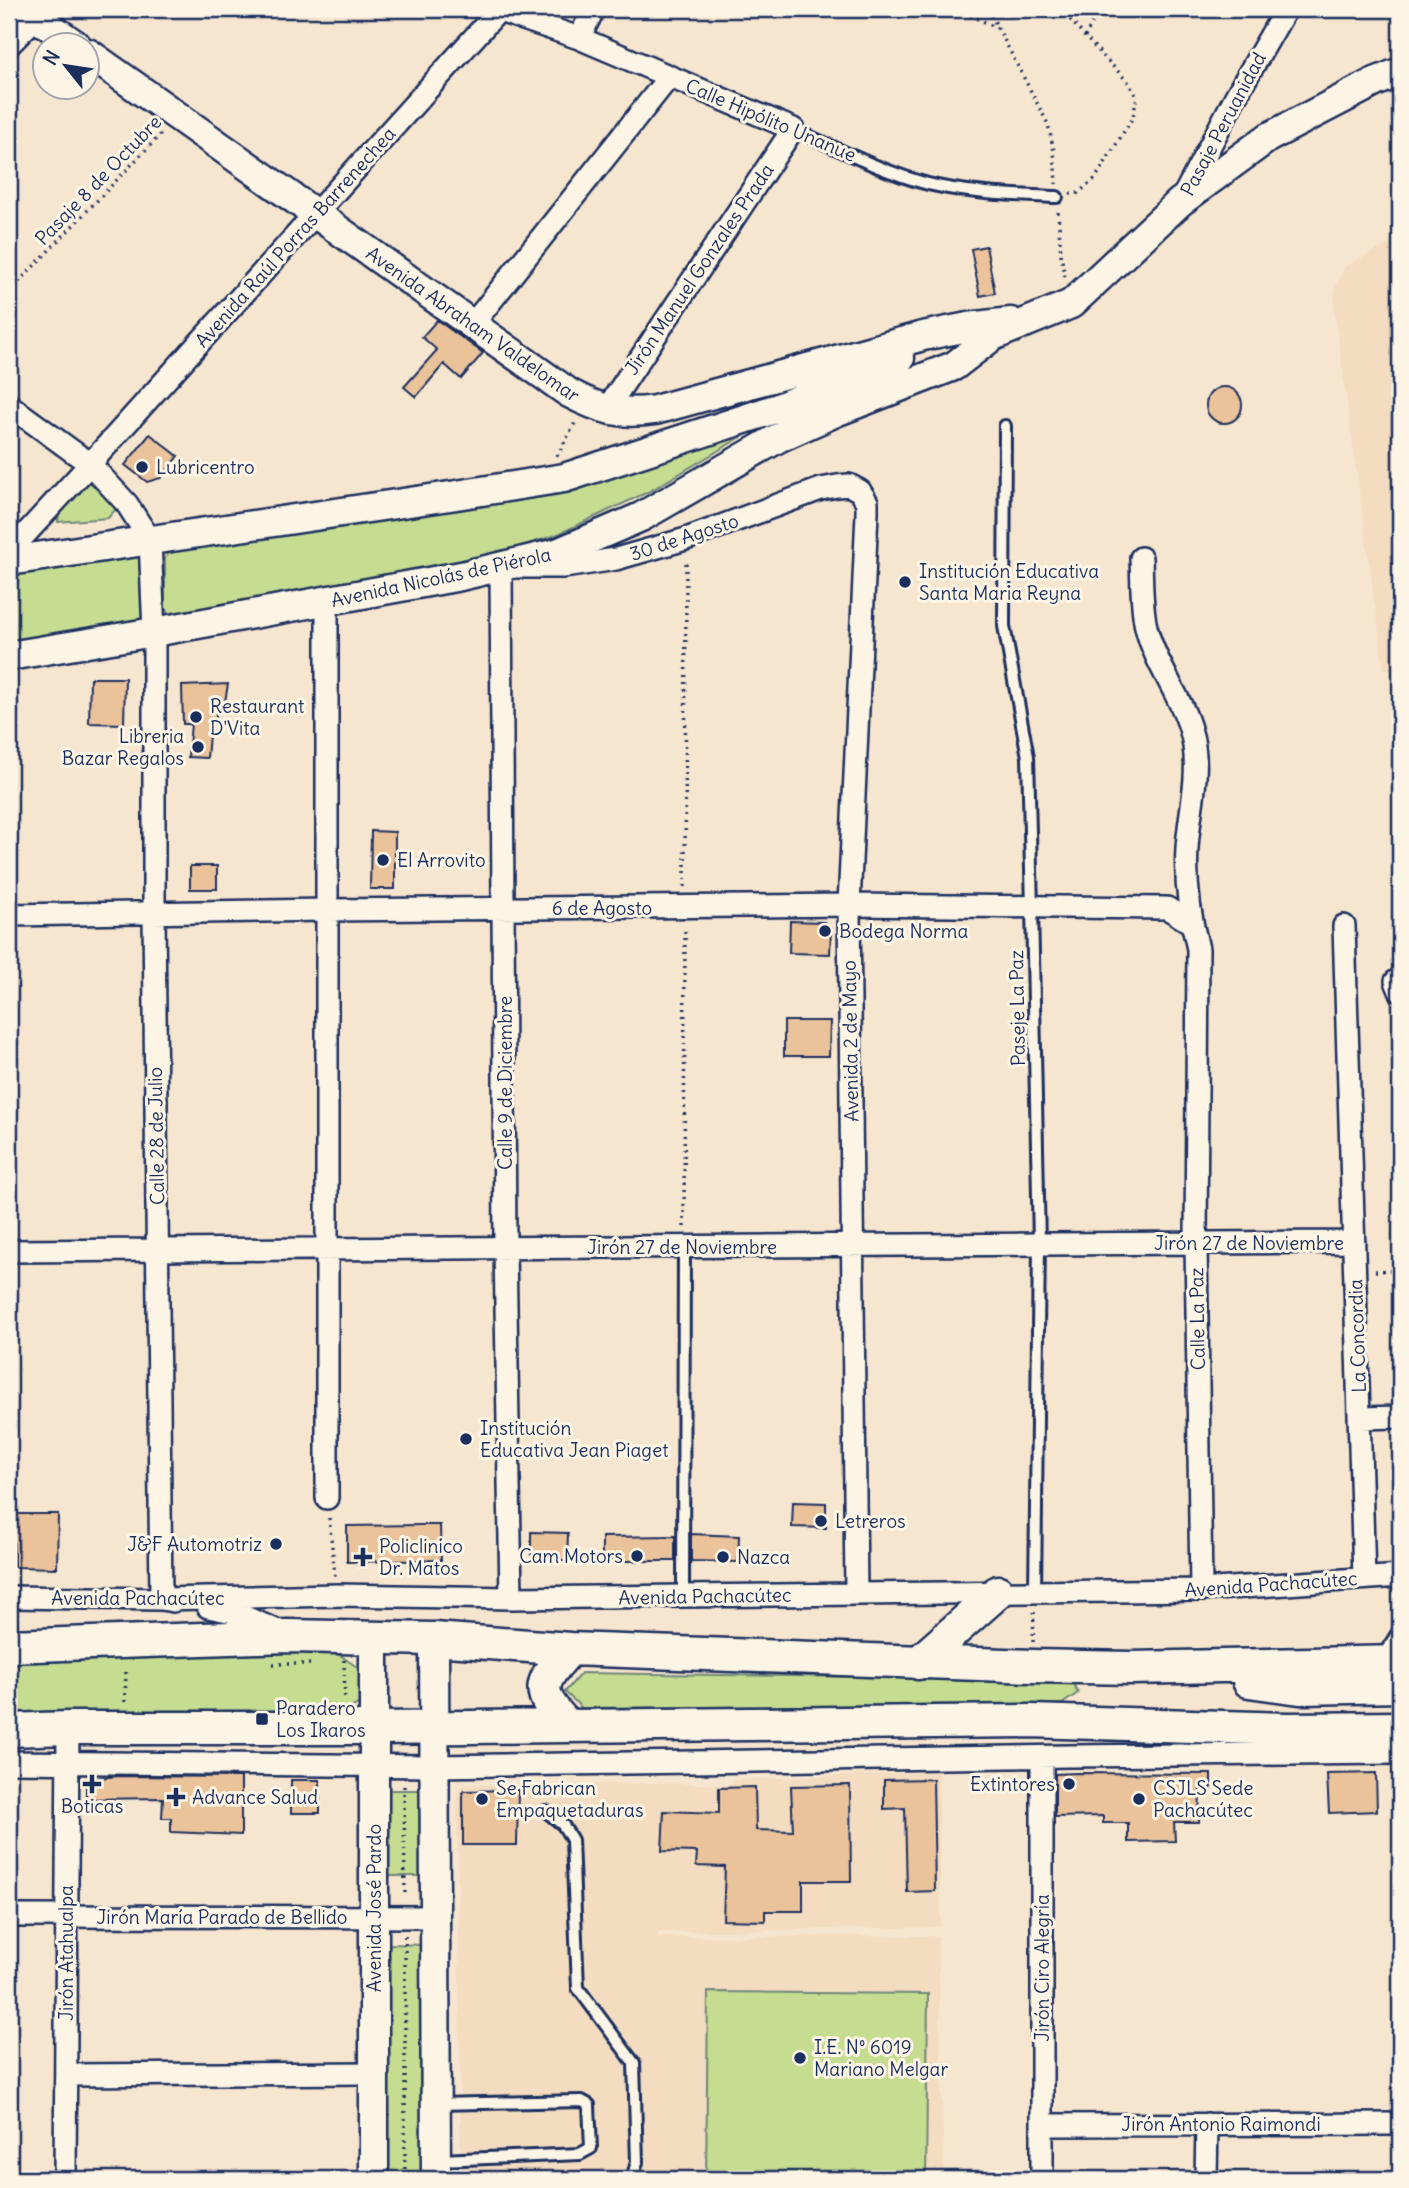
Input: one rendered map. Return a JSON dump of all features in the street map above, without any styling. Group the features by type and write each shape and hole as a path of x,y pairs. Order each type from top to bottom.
{"main road":[{"path":"35,11 60,32"},
{"name":"Avenida Abraham Valdelomar","path":"102,63 569,393 596,406 630,414 655,410 923,336 1033,319"},
{"name":"Avenida Nicolás de Piérola","path":"9,656 327,601 501,567 557,553 641,517 778,438 838,411 954,366 993,336 1071,304 1180,202 1269,137 1374,82 1400,72"},
{"name":"Avenida Nicolás de Piérola","path":"9,561 544,481 600,467 778,408 941,341 993,336"},
{"path":"918,1662 998,1592"},
{"name":"Avenida Pachacútec","path":"9,1646 288,1636 434,1639 570,1649 1132,1668 1389,1662"},
{"name":"Avenida José Pardo","path":"359,1637 360,1728 375,1766 374,2179"},
{"path":"434,1639 436,2170"},
{"path":"567,1725 547,1703 544,1693 546,1679 570,1649"},
{"name":"Avenida Pachacútec","path":"1132,1668 1300,1688 1400,1686"},
{"path":"1116,1722 1288,1709 1400,1708"},
{"path":"9,1730 1017,1721 1287,1729 1400,1728"}],"street":[{"path":"579,38 594,9"},
{"name":"Pasaje Peruanidad","path":"1180,202 1286,9"},
{"name":"Calle Hipólito Unanue","path":"496,10 579,38 793,129"},
{"name":"Avenida Raúl Porras Barrenechea","path":"9,552 316,215 496,10"},
{"path":"9,44 35,11"},
{"path":"472,325 669,77"},
{"name":"Jirón Manuel Gonzales Prada","path":"596,406 793,129"},
{"path":"9,405 90,464 127,504 150,540"},
{"name":"30 de Agosto","path":"501,567 564,567 616,559 686,539 821,488 849,485 860,491"},
{"name":"Avenida 2 de Mayo","path":"856,1594 849,905 867,513 867,502 860,491"},
{"name":"Calle 28 de Julio","path":"150,540 154,632 161,1600"},
{"name":"Calle La Paz","path":"1141,558 1146,628 1165,674 1186,713 1194,745 1196,772 1186,850 1191,923 1198,949 1196,1243 1201,1590"},
{"name":"Calle 9 de Diciembre","path":"501,567 505,1248 511,1598"},
{"path":"327,601 327,1498"},
{"name":"6 de Agosto","path":"9,915 849,905 1167,908 1191,923"},
{"name":"La Concordia","path":"1344,926 1364,1578"},
{"name":"Jirón 27 de Noviembre","path":"9,1251 1354,1242"},
{"path":"1360,1418 1400,1417"},
{"name":"Avenida Pachacútec","path":"9,1597 161,1600 337,1595 682,1597 1201,1590 1400,1576"},
{"path":"161,1600 233,1612 288,1636"},
{"name":"Jirón Atahualpa","path":"65,2179 68,1728"},
{"path":"9,1762 435,1766 1400,1753"},
{"name":"Jirón Ciro Alegría","path":"1042,1757 1042,2179"},
{"name":"Jirón María Parado de Bellido","path":"9,1916 436,1917"},
{"path":"66,2075 374,2073"},
{"path":"1206,2179 1207,2124"},
{"name":"Jirón Antonio Raimondi","path":"1042,2125 1400,2124"}],"lane":[{"name":"Calle Hipólito Unanue","path":"793,129 926,184 984,195 1057,197"},
{"name":"Paseje La Paz","path":"1005,426 1004,626 1028,757 1032,907 1039,1244 1035,1592"},
{"path":"682,1597 684,1247"},
{"path":"1389,1662 1400,1629"},
{"path":"546,1811 563,1825 572,1840 578,1988 634,2063 637,2162 632,2179"},
{"path":"436,2105 582,2101 589,2105 591,2148 580,2154 436,2170"}],"path":[{"path":"958,9 998,28"},
{"path":"988,9 1048,124 1054,151 1061,255 1071,304"},
{"path":"1057,197 1078,193 1095,179 1133,117 1137,97 1128,82 1060,9"},
{"path":"1085,37 1099,9"},
{"name":"Pasaje 8 de Octubre","path":"9,292 177,118"},
{"path":"544,481 596,406"},
{"path":"1355,1272 1400,1270"},
{"path":"327,1498 337,1595"},
{"path":"359,1637 360,1728"},
{"path":"125,1641 125,1728"},
{"path":"404,1783 405,2179"},
{"path":"375,1879 436,1879"},
{"path":"374,2073 387,2069 436,2068"}],"shaded area":[{"path":"1400,239 1400,669 1384,670 1334,308 1335,287 1345,267"},
{"path":"938,1772 941,1927 658,1932 658,1937 938,1936 944,2179 461,2179 457,1795 463,1785 731,1785 733,1780"}],"green space":[{"path":"753,430 650,491 556,535 461,565 171,617 165,608 165,558 174,546"},
{"path":"88,483 100,483 117,508 108,518 58,522 59,507"},
{"path":"141,553 145,616 139,622 9,645 9,567"},
{"path":"334,1651 367,1674 366,1700 337,1715 9,1712 9,1663"},
{"path":"581,1673 1071,1680 1078,1693 1062,1704 582,1708 565,1692"},
{"path":"388,1790 426,1790 426,1876 388,1876"},
{"path":"385,1944 426,1945 423,2179 382,2179"},
{"path":"708,1992 928,1994 926,2179 706,2179"}],"building":[{"path":"986,246 995,293 980,296 971,249"},
{"path":"437,320 483,353 461,379 444,364 416,397 404,387 437,350 422,337"},
{"path":"1224,387 1236,393 1242,405 1236,417 1224,423 1212,417 1206,405 1212,393"},
{"path":"150,434 178,456 161,478 147,482 125,465"},
{"path":"90,678 125,678 124,724 89,723"},
{"path":"228,684 224,708 216,706 216,723 210,723 207,758 188,757 191,724 183,724 182,686"},
{"name":"El Arrovito","path":"371,831 395,832 395,889 370,889"},
{"path":"190,866 217,866 217,889 190,889"},
{"path":"790,921 824,922 831,929 830,954 789,953"},
{"path":"784,1021 830,1021 829,1056 784,1056"},
{"path":"793,1502 826,1503 826,1528 792,1527"},
{"path":"14,1514 58,1514 57,1568 14,1567"},
{"path":"440,1525 441,1560 347,1562 347,1526"},
{"path":"531,1532 568,1533 567,1561 535,1561 531,1554"},
{"path":"691,1534 739,1536 738,1562 691,1561"},
{"path":"675,1536 675,1561 602,1561 602,1537"},
{"path":"1376,1773 1377,1811 1329,1813 1327,1774"},
{"path":"1055,1774 1211,1774 1211,1790 1200,1790 1199,1822 1174,1822 1175,1841 1128,1842 1128,1823 1103,1823 1103,1816 1055,1817"},
{"path":"119,1776 241,1777 241,1835 171,1832 171,1818 162,1818 163,1798 86,1799 86,1779"},
{"path":"933,1779 935,1891 907,1892 905,1808 884,1809 884,1780"},
{"path":"291,1780 320,1780 320,1813 291,1813"},
{"path":"850,1785 851,1881 803,1881 803,1911 765,1911 765,1921 723,1920 725,1867 696,1866 697,1852 662,1851 664,1811 719,1813 719,1788 755,1787 756,1830 793,1831 791,1786"},
{"path":"518,1790 517,1845 463,1845 463,1791"}],"place":[{"name":"Lubricentro","path":"142,467"},
{"name":"Institución Educativa Santa Maria Reyna","path":"905,582"},
{"name":"Restaurant D'Vita","path":"196,717"},
{"name":"Libreria Bazar Regalos","path":"198,747"},
{"name":"El Arrovito","path":"383,860"},
{"name":"Bodega Norma","path":"825,931"},
{"name":"Institución Educativa Jean Piaget","path":"466,1439"},
{"name":"Letreros","path":"821,1521"},
{"name":"J&F Automotriz","path":"276,1544"},
{"name":"Cam Motors","path":"637,1556"},
{"name":"Policlinico Dr. Matos","path":"363,1557"},
{"name":"Nazca","path":"723,1557"},
{"name":"Paradero Los Ikaros","path":"262,1719"},
{"name":"Boticas","path":"92,1784"},
{"name":"Extintores","path":"1069,1784"},
{"name":"Advance Salud","path":"176,1797"},
{"name":"Se Fabrican Empaquetaduras","path":"482,1799"},
{"name":"CSJLS Sede Pachacútec","path":"1139,1799"},
{"name":"I.E. N° 6019 Mariano Melgar","path":"800,2058"}]}
